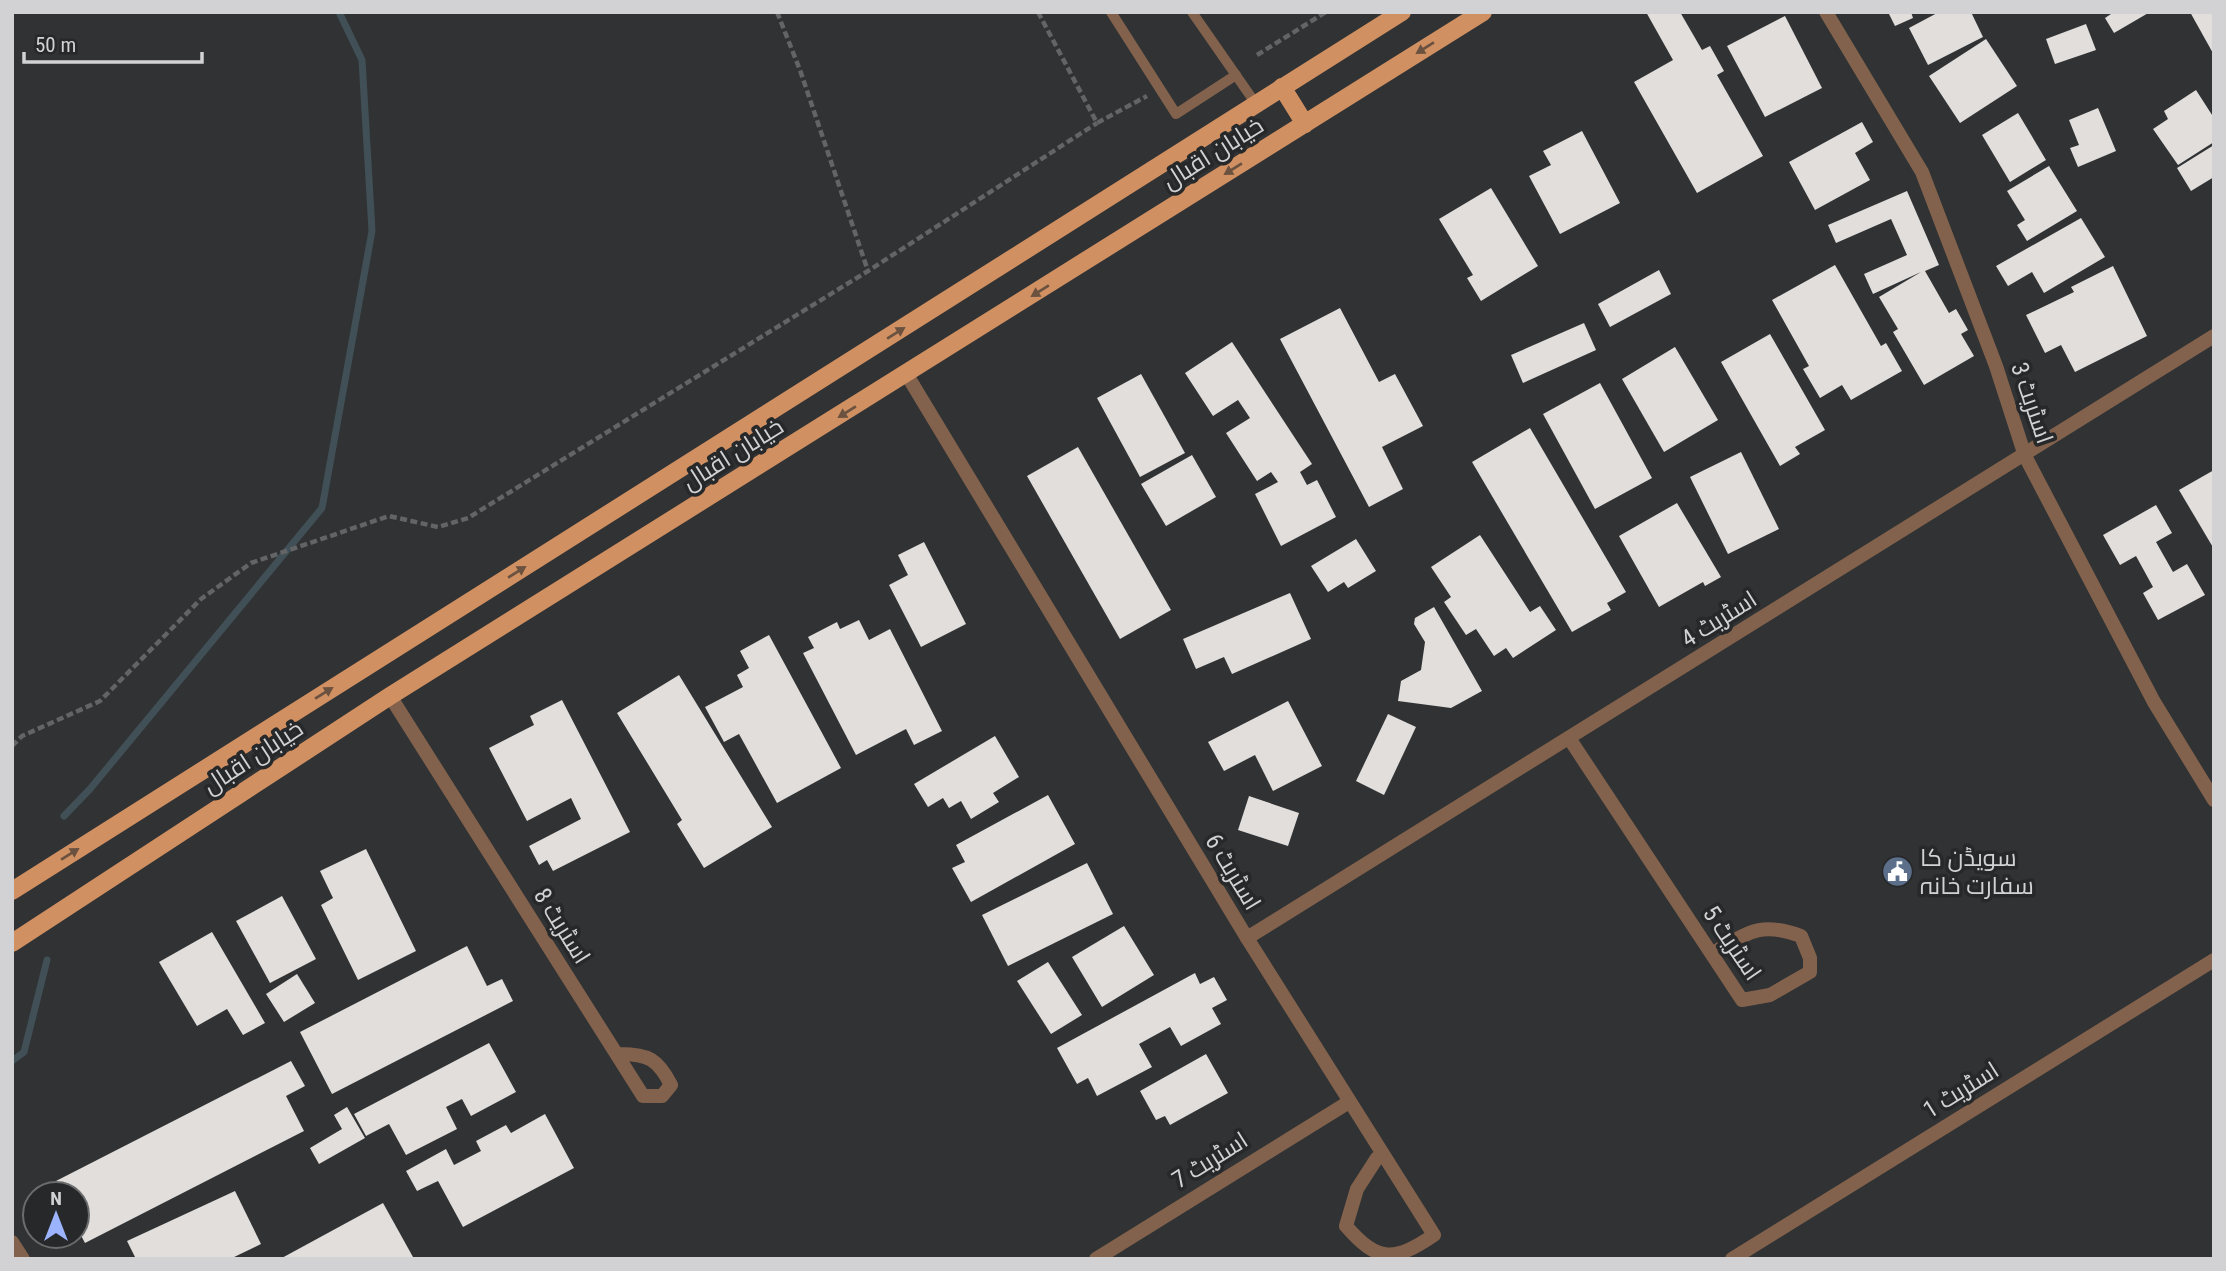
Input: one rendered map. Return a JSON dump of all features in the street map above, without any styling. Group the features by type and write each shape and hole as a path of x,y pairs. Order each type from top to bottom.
{"main road":[{"name":"خیابان اقبال","path":"12,891 1402,12"},
{"name":"خیابان اقبال","path":"12,943 390,696 907,375 1483,12"},
{"path":"1282,87 1305,124"}],"street":[{"name":"اسٹریٹ 3","path":"1826,12 1922,172 1992,355 2025,456 2154,702 2214,800"},
{"name":"اسٹریٹ 4","path":"1247,938 2214,336"},
{"name":"اسٹریٹ 6","path":"907,375 1247,938 1434,1234 1414,1248 1388,1257 1366,1248 1346,1226 1357,1189 1377,1158"},
{"name":"اسٹریٹ 8","path":"390,696 643,1096 662,1096 671,1085 662,1068 643,1054 620,1054"},
{"name":"اسٹریٹ 5","path":"1569,738 1742,1000 1770,995 1810,972 1810,958 1801,936 1778,927 1758,927 1713,953"},
{"name":"اسٹریٹ 1","path":"1732,1259 2214,960"},
{"name":"اسٹریٹ 7","path":"1096,1259 1349,1102"},
{"path":"12,1242 23,1259"}],"lane":[{"path":"1111,12 1176,114 1236,75"},
{"path":"1192,12 1256,104"}],"path":[{"path":"777,12 800,70 867,271"},
{"path":"1038,12 1097,123"},
{"path":"1256,55 1326,12"},
{"path":"12,746 22,736 100,701 201,599 251,563 389,516 438,527 468,519 867,271 1097,123 1161,90"}],"building":[{"path":"1646,12 1680,12 1702,50 1710,46 1724,71 1717,75 1763,156 1697,193 1634,82 1673,60"},
{"path":"1888,12 1911,12 1913,18 1895,26"},
{"path":"1939,12 1971,12 1983,37 1928,65 1909,28"},
{"path":"2114,12 2150,12 2114,33 2105,18"},
{"path":"2190,12 2214,12 2214,55"},
{"path":"1785,16 1822,88 1765,117 1727,46"},
{"path":"2086,24 2096,50 2055,64 2046,39"},
{"path":"1986,39 2017,86 1960,123 1929,76"},
{"path":"2196,90 2214,118 2214,142 2178,165 2153,129 2168,119 2164,111"},
{"path":"2098,108 2116,151 2078,167 2070,148 2079,145 2069,120"},
{"path":"2018,113 2046,160 2010,182 1982,135"},
{"path":"1862,122 1873,142 1855,153 1870,180 1815,210 1789,162"},
{"path":"1582,131 1620,203 1560,234 1529,176 1551,165 1543,151"},
{"path":"2214,145 2214,177 2191,191 2177,168"},
{"path":"2049,166 2077,211 2027,241 2017,225 2025,220 2007,191"},
{"path":"1491,188 1538,266 1481,301 1467,278 1473,275 1439,219"},
{"path":"1907,191 1939,265 1925,271 1949,313 1956,309 1968,330 1961,334 1974,356 1924,385 1893,332 1898,329 1879,297 1921,272 1873,294 1864,274 1907,255 1891,219 1836,243 1828,225"},
{"path":"2081,218 2105,257 2044,293 2032,272 2008,286 1996,266"},
{"path":"1835,265 1881,346 1886,343 1902,371 1851,400 1842,385 1820,398 1803,369 1809,366 1772,300"},
{"path":"2113,266 2147,336 2075,372 2061,345 2045,353 2026,315 2074,292 2071,287"},
{"path":"1659,270 1671,294 1610,327 1598,304"},
{"path":"1340,308 1379,382 1395,374 1423,426 1382,447 1403,489 1369,507 1280,339"},
{"path":"1584,323 1596,350 1523,383 1511,355"},
{"path":"1770,334 1825,430 1795,447 1800,454 1780,466 1721,362"},
{"path":"1232,342 1312,464 1300,472 1307,485 1317,480 1336,517 1281,546 1255,494 1278,482 1271,472 1257,481 1226,433 1250,418 1238,400 1213,416 1185,373"},
{"path":"1675,347 1718,420 1664,452 1622,379"},
{"path":"1141,374 1185,453 1140,477 1097,398"},
{"path":"1600,383 1652,478 1595,509 1543,414"},
{"path":"1530,428 1626,592 1607,603 1611,610 1572,632 1472,462"},
{"path":"1078,447 1171,610 1120,639 1027,476"},
{"path":"1741,452 1779,529 1728,554 1690,477"},
{"path":"1192,455 1216,497 1166,526 1141,484"},
{"path":"2214,470 2214,549 2179,490"},
{"path":"1677,503 1721,577 1705,586 1703,582 1659,607 1619,536"},
{"path":"2156,505 2172,533 2156,542 2173,572 2187,564 2205,595 2158,620 2143,593 2153,587 2136,556 2120,565 2103,535"},
{"path":"1480,535 1530,612 1540,606 1556,630 1513,658 1506,648 1494,656 1476,629 1466,635 1444,602 1451,597 1431,567"},
{"path":"1356,539 1376,571 1348,588 1344,582 1328,592 1311,566"},
{"path":"924,542 966,624 921,647 889,585 908,575 898,555"},
{"path":"1290,593 1311,639 1232,674 1224,657 1196,669 1183,639"},
{"path":"1434,607 1482,691 1451,708 1398,701 1401,681 1421,670 1425,642 1414,624 1415,618"},
{"path":"859,620 869,640 890,629 942,731 914,745 906,729 856,755 803,653 814,648 808,637 837,622 840,629"},
{"path":"769,635 841,768 777,803 739,734 724,742 705,707 743,687 737,675 749,668 740,651"},
{"path":"679,675 772,827 704,868 677,824 682,820 617,713"},
{"path":"562,700 630,832 553,871 547,860 539,865 529,846 581,819 571,798 527,821 489,748 534,725 530,716"},
{"path":"1288,701 1322,766 1273,791 1255,755 1224,771 1208,742"},
{"path":"1388,714 1416,727 1384,795 1356,781"},
{"path":"995,736 1019,777 993,793 999,802 971,819 961,801 949,808 943,798 928,807 914,784"},
{"path":"1048,795 1075,844 971,902 952,868 965,862 956,845"},
{"path":"1249,796 1299,813 1288,846 1238,830"},
{"path":"366,849 416,951 358,980 321,905 333,898 320,871"},
{"path":"1087,863 1113,914 1008,966 982,915"},
{"path":"282,896 316,959 270,983 236,921"},
{"path":"1124,926 1154,975 1102,1007 1072,957"},
{"path":"212,932 265,1023 243,1035 227,1009 197,1026 159,962"},
{"path":"467,946 487,986 502,979 513,1001 332,1094 300,1032"},
{"path":"1048,962 1082,1015 1051,1034 1017,981"},
{"path":"1195,973 1200,984 1214,977 1227,1000 1212,1008 1221,1024 1181,1046 1170,1027 1139,1044 1152,1067 1097,1096 1088,1078 1077,1084 1057,1048"},
{"path":"297,974 315,1003 284,1022 266,994"},
{"path":"489,1043 516,1092 471,1116 462,1099 446,1107 457,1129 406,1155 389,1124 366,1136 354,1114"},
{"path":"1206,1054 1228,1093 1170,1125 1165,1116 1156,1120 1140,1091"},
{"path":"291,1061 305,1086 286,1096 304,1131 91,1240 91,1180 58,1180"},
{"path":"347,1107 365,1138 319,1164 310,1148 342,1129 334,1115"},
{"path":"545,1114 574,1168 463,1227 438,1181 417,1191 406,1171 446,1149 454,1165 481,1151 476,1141 506,1125 511,1133"},
{"path":"235,1191 261,1244 230,1259 136,1259 127,1241"},
{"path":"383,1203 413,1257 280,1259"}],"waterway":[{"path":"64,816 90,789 322,508 372,231 362,60 339,12"},
{"path":"12,1061 24,1052 47,960"}],"place":[{"name":"سویڈن کا سفارت خانہ","path":"1897,872"}]}
